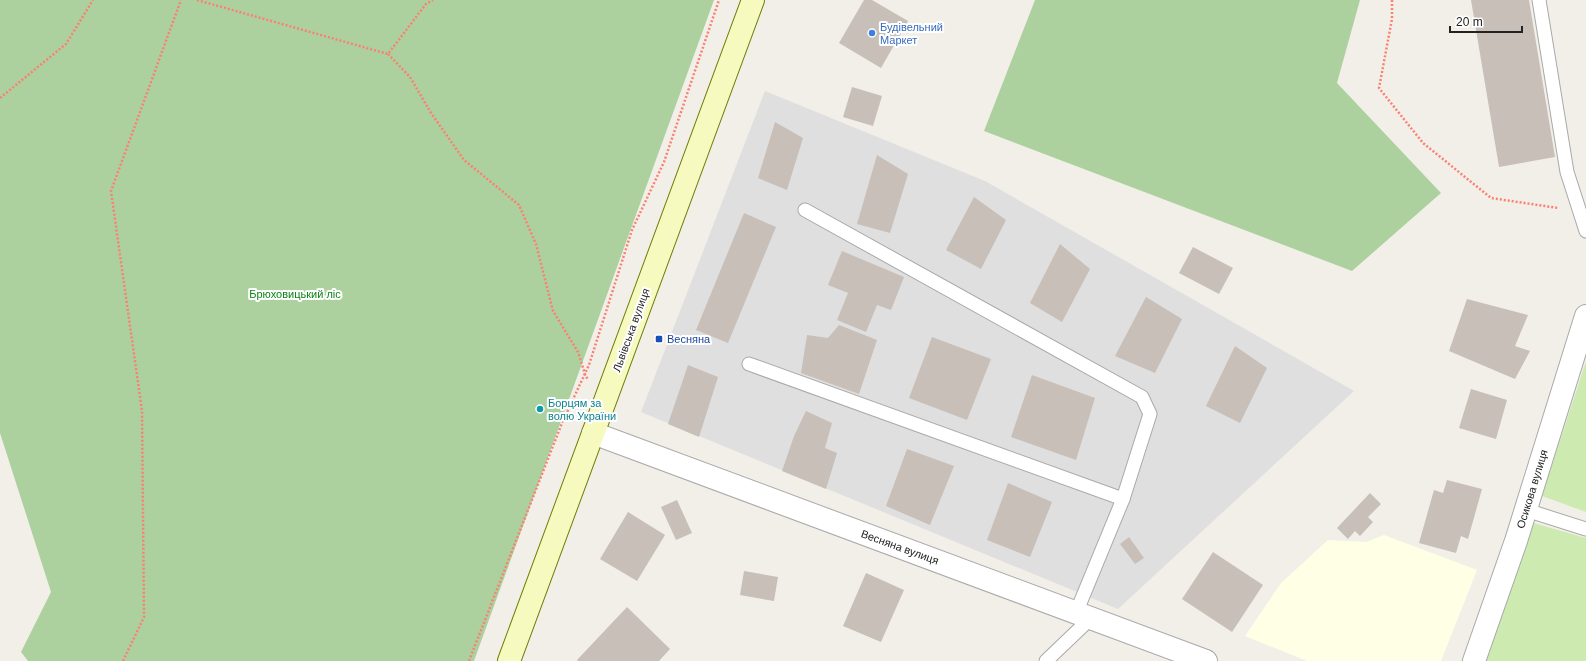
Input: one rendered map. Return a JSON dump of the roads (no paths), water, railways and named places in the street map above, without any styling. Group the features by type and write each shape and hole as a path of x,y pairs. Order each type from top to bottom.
{"main road":[{"name":"Львівська вулиця","path":"509,661 753,0"}],"street":[{"name":"Осикова вулиця","path":"1474,661 1526,510 1586,316"},
{"name":"Весняна вулиця","path":"593,433 1206,661"}],"lane":[{"path":"1539,0 1566,172 1586,231"},
{"path":"805,210 1142,397 1150,414 1084,615 1046,661"},
{"path":"749,364 1123,499"},
{"path":"1526,510 1586,529"}],"place":[{"name":"Будівельний Маркет","path":"872,33"},
{"name":"Весняна","path":"659,339"},
{"name":"Борцям за волю України","path":"540,409"}],"park label":[{"name":"Брюховицький ліс","path":"295,294"}]}
